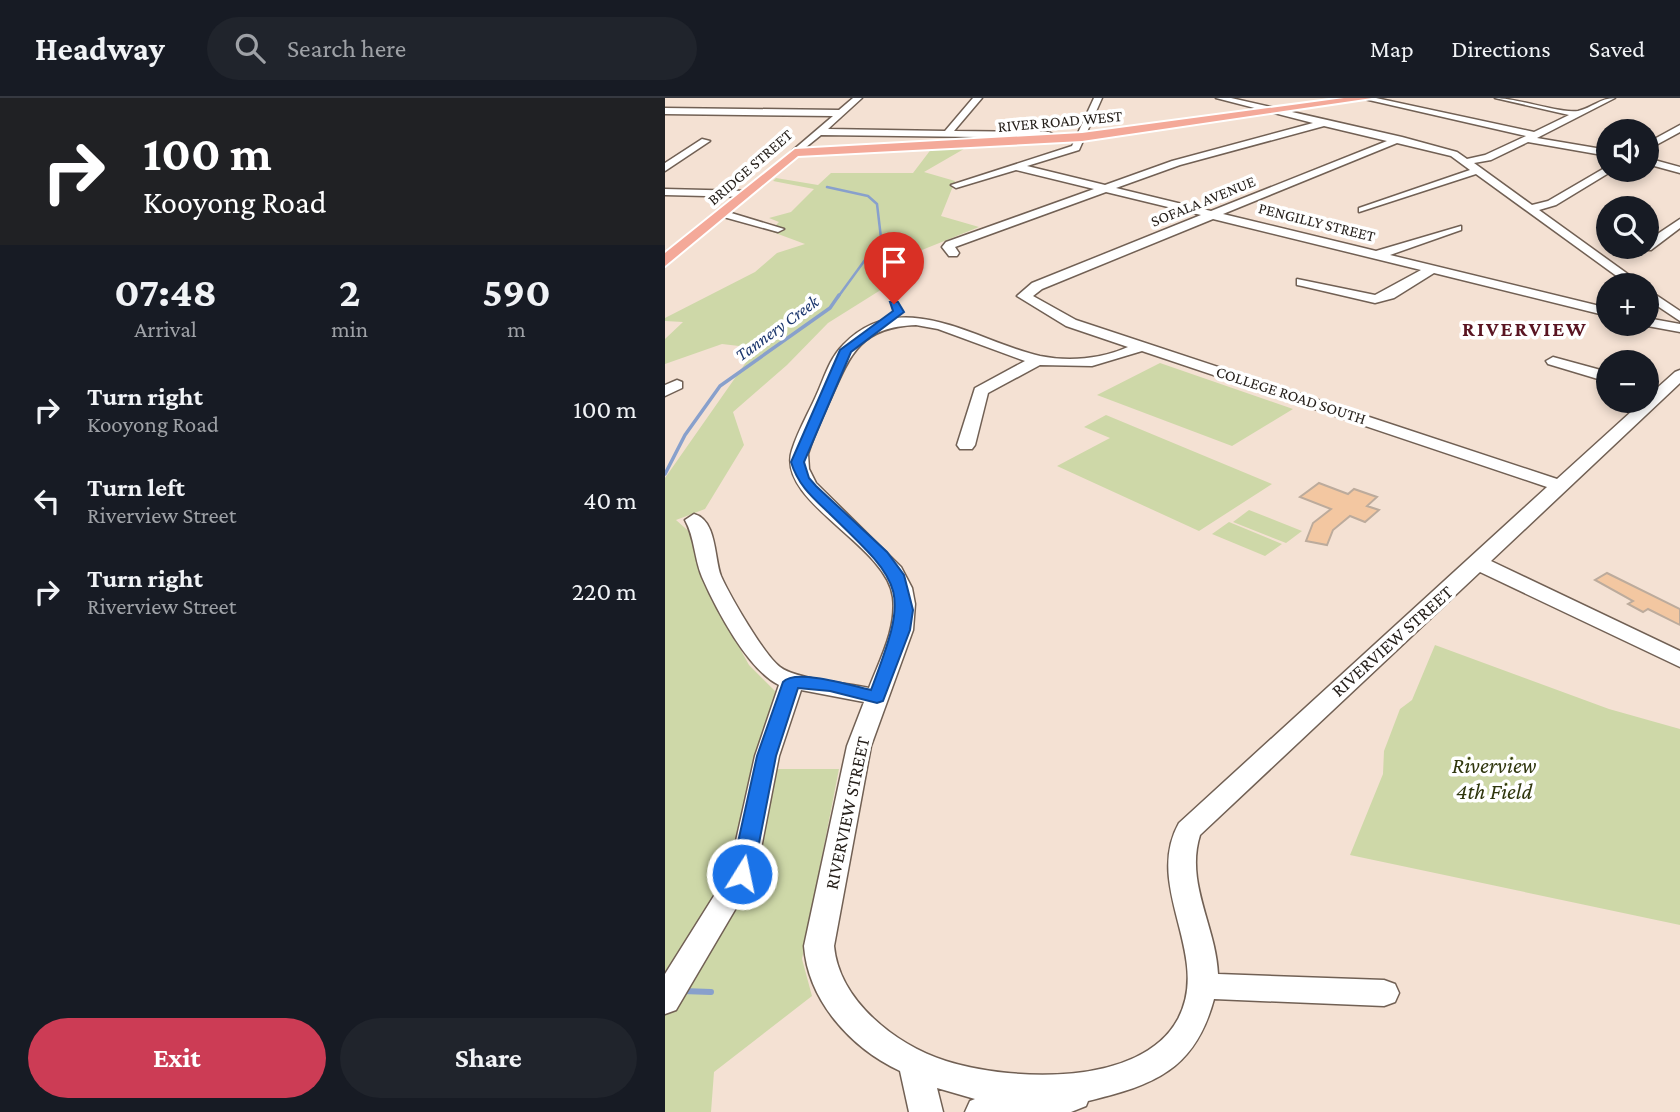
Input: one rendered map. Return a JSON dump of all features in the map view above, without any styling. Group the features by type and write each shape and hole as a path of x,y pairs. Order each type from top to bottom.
{"main road":[{"name":"RIVER ROAD WEST","path":"795,153 993,139 1082,137 1366,98"},
{"name":"BRIDGE STREET","path":"665,261 795,153"}],"street":[{"name":"BRIDGE STREET","path":"795,153 858,98"},
{"path":"946,135 978,98"},
{"path":"956,185 1076,148 1098,98"},
{"path":"1220,98 1448,152 1620,273"},
{"path":"1366,98 1596,151"},
{"path":"1499,98 1579,114"},
{"path":"1465,162 1488,158 1611,98"},
{"path":"665,111 839,113"},
{"path":"953,253 948,247 950,245 1104,188 1176,163 1326,122"},
{"path":"1659,140 1680,128"},
{"path":"817,132 946,135 993,139 1049,135"},
{"name":"SOFALA AVENUE","path":"1025,297 1028,290 1399,139"},
{"path":"665,168 701,144"},
{"path":"1659,164 1680,170"},
{"name":"PENGILLY STREET","path":"1017,167 1596,309"},
{"path":"1363,210 1476,171"},
{"path":"1530,209 1552,203 1596,176"},
{"path":"665,192 747,194"},
{"path":"724,214 779,229"},
{"path":"1659,237 1680,222"},
{"path":"1377,255 1457,228"},
{"path":"1612,267 1626,259"},
{"path":"1302,282 1375,299 1389,295 1432,269"},
{"name":"COLLEGE ROAD SOUTH","path":"1025,297 1062,319 1561,486"},
{"path":"1659,301 1680,317"},
{"name":"RIVERVIEW STREET","path":"1089,1088 1048,1091 992,1086 914,1063 863,1027 833,996 818,961 851,784 859,746 902,630 905,610 902,589 882,555 803,479 797,462 846,350 896,308 1037,360 1098,362 1142,346"},
{"name":"RIVERVIEW STREET","path":"873,328 898,321 927,321"},
{"path":"1659,324 1680,328"},
{"path":"967,445 981,391 1037,360"},
{"path":"1553,361 1596,374"},
{"name":"RIVERVIEW STREET","path":"1659,387 1680,375"},
{"name":"RIVERVIEW STREET","path":"982,1112 1040,1109 1089,1088 1138,1073 1172,1049 1193,1020 1203,986 1199,948 1182,873 1183,842 1188,830 1561,486 1632,413"},
{"path":"694,520 701,531 711,575 760,660 773,673 792,682 830,686 877,697"},
{"path":"1478,563 1680,660"},
{"path":"665,1001 742,874 767,756 792,682"},
{"path":"1203,986 1384,993"},
{"path":"914,1063 926,1112"}],"green space":[{"path":"969,146 924,172 955,181 941,216 979,227 917,252 903,276 828,323 787,365 733,412 744,445 705,509 676,520 693,535 705,585 749,665 776,692 756,769 839,769 802,959 812,996 714,1072 711,1112 665,1112 665,478 756,348 722,344 665,364 665,339 683,322 665,321 665,318 755,272 777,253 805,244 770,231 779,222 769,218 791,212 814,189 773,181 776,178 818,185 831,173 913,173 932,148"},
{"path":"1160,363 1293,409 1232,446 1097,395"},
{"path":"1106,415 1272,484 1199,531 1057,466 1110,438 1084,427"},
{"path":"1249,510 1302,531 1286,543 1233,522"},
{"path":"1229,522 1282,544 1265,556 1212,534"},
{"name":"Riverview 4th Field","path":"1435,645 1609,709 1680,729 1680,925 1350,855 1383,774 1384,751 1400,709 1412,700"}],"building":[{"path":"1319,483 1348,494 1354,489 1377,497 1367,506 1379,510 1365,522 1350,516 1333,530 1327,545 1306,541 1313,523 1331,509 1300,497"},
{"path":"1607,573 1680,609 1680,625 1648,609 1643,612 1628,604 1633,601 1595,580"}],"waterway":[{"name":"Tannery Creek","path":"827,187 868,196 877,204 881,238 838,297"},
{"name":"Tannery Creek","path":"665,474 685,435 720,386 830,308 839,295"},
{"path":"683,991 711,992"}],"district":[{"name":"RIVERVIEW","path":"1525,329"}],"route":[{"path":"742,874 767,756 792,682 830,686 877,697 902,630 905,610 902,589 896,575 882,555 811,489 803,479 797,462 846,350 861,336 899,312 894,304"}]}
